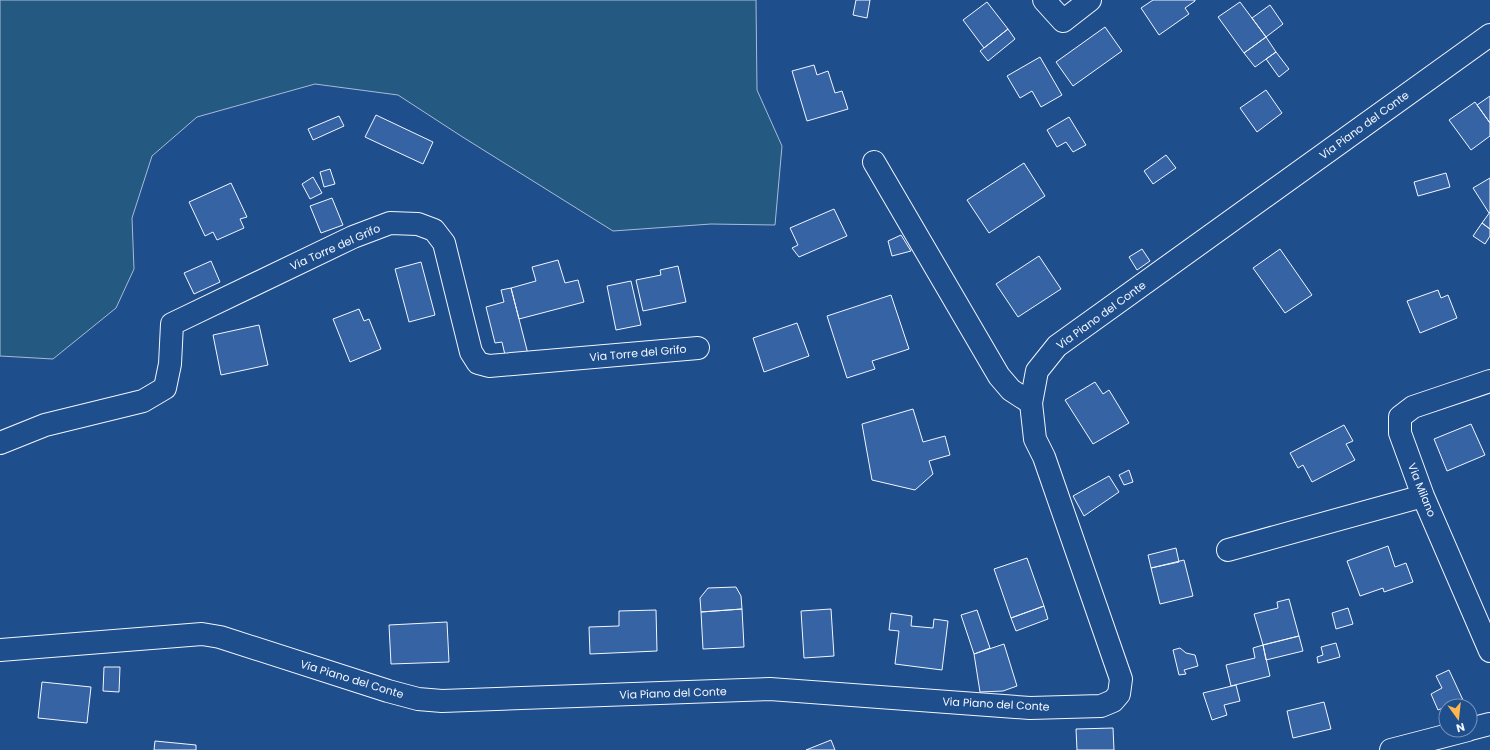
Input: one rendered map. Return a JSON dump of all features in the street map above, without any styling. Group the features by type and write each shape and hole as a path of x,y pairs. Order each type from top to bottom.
{"street":[{"path":"1044,0 1062,21 1090,0"},
{"name":"Via Piano del Conte","path":"0,650 202,634 220,637 388,691 418,699 442,701 770,689 1030,708 1101,706 1113,701 1119,694 1121,679 1044,457 1036,439 1031,404 1037,371 1057,346 1490,35"},
{"path":"874,162 999,376 1011,390 1031,404"},
{"name":"Via Torre del Grifo","path":"0,443 46,425 143,401 166,388 170,364 172,324 353,238 390,223 418,224 434,230 444,243 471,352 478,364 489,366 698,348"},
{"name":"Via Milano","path":"1490,381 1413,407 1400,417 1400,433 1423,496 1490,650"},
{"path":"1228,550 1423,496"},
{"path":"1478,727 1490,724"},
{"path":"1391,750 1438,738"}],"shaded area":[{"path":"0,0 756,0 757,90 782,146 775,225 711,224 613,231 398,95 315,84 197,117 152,156 132,218 134,269 116,308 53,359 0,356"}],"building":[{"path":"856,0 870,0 867,18 853,15"},
{"path":"1153,0 1195,1 1185,8 1189,14 1159,35 1141,8"},
{"path":"987,2 1008,29 984,48 963,20"},
{"path":"1240,2 1266,37 1244,53 1218,17"},
{"path":"1270,5 1283,24 1266,37 1252,18"},
{"path":"1105,27 1122,51 1073,86 1056,62"},
{"path":"1008,29 1015,39 988,61 980,51"},
{"path":"1266,37 1276,52 1255,67 1244,53"},
{"path":"1276,52 1289,69 1279,77 1266,59"},
{"path":"1040,57 1062,95 1041,107 1032,91 1020,98 1007,76"},
{"path":"814,65 817,75 828,71 835,93 842,91 848,109 807,121 792,71"},
{"path":"1266,90 1282,113 1257,132 1240,108"},
{"path":"1490,96 1490,123 1477,105"},
{"path":"1475,102 1490,123 1490,136 1471,150 1449,120"},
{"path":"376,115 433,142 423,164 365,137"},
{"path":"339,116 344,126 313,140 308,129"},
{"path":"1069,117 1086,145 1073,152 1066,142 1057,147 1047,130"},
{"path":"1166,155 1176,168 1153,184 1144,171"},
{"path":"1024,163 1045,196 989,233 967,200"},
{"path":"330,169 335,184 324,187 320,172"},
{"path":"1446,173 1450,187 1418,196 1414,182"},
{"path":"313,177 322,193 310,199 302,184"},
{"path":"1490,178 1490,212 1489,213 1473,188"},
{"path":"231,183 247,217 240,219 244,228 217,240 213,232 205,236 189,202"},
{"path":"332,198 343,225 321,233 310,206"},
{"path":"834,209 847,236 799,257 792,248 798,245 790,228"},
{"path":"1490,212 1490,229 1482,223"},
{"path":"1482,223 1490,229 1490,236 1485,244 1473,236"},
{"path":"901,235 911,251 892,256 888,241"},
{"path":"1142,249 1150,261 1137,270 1129,257"},
{"path":"1280,249 1312,295 1285,313 1253,268"},
{"path":"1039,256 1061,289 1018,317 996,284"},
{"path":"558,260 565,283 578,280 584,302 519,319 511,288 536,281 532,267"},
{"path":"211,261 220,282 194,294 184,273"},
{"path":"421,262 435,315 409,322 395,269"},
{"path":"678,266 686,302 643,311 636,280 661,275 660,270"},
{"path":"631,281 641,325 616,330 607,286"},
{"path":"511,288 528,354 505,355 502,342 495,343 486,307 504,302 501,290"},
{"path":"1438,290 1441,298 1448,295 1457,318 1420,333 1407,301"},
{"path":"891,295 909,349 872,361 875,369 847,378 827,316"},
{"path":"359,309 364,321 369,319 381,349 350,362 333,319"},
{"path":"797,323 809,356 764,372 753,338"},
{"path":"259,325 268,365 221,375 213,335"},
{"path":"1095,382 1103,394 1109,390 1129,423 1093,444 1065,400"},
{"path":"913,409 923,442 945,436 950,455 929,461 933,474 915,490 872,480 862,424"},
{"path":"1471,424 1485,455 1447,471 1434,439"},
{"path":"1344,425 1353,441 1346,444 1355,460 1312,482 1303,465 1298,468 1290,453"},
{"path":"1129,470 1133,482 1124,485 1119,475"},
{"path":"1109,476 1119,492 1084,516 1073,496"},
{"path":"1388,546 1395,567 1406,563 1413,582 1384,592 1383,588 1360,596 1347,561"},
{"path":"1176,548 1179,562 1151,568 1148,555"},
{"path":"1027,558 1044,606 1011,618 994,569"},
{"path":"1184,560 1193,596 1160,604 1151,568"},
{"path":"736,587 741,596 742,609 701,612 700,598 708,588"},
{"path":"1289,599 1299,636 1263,645 1254,614 1278,608 1277,602"},
{"path":"1044,606 1048,619 1016,631 1011,618"},
{"path":"1348,608 1353,624 1336,629 1332,613"},
{"path":"742,609 744,647 703,649 701,612"},
{"path":"831,609 834,656 804,658 801,611"},
{"path":"656,610 657,651 590,654 589,627 619,626 619,611"},
{"path":"977,610 990,648 974,654 961,615"},
{"path":"891,613 912,616 911,626 933,628 934,619 948,621 942,670 895,664 899,631 889,630"},
{"path":"447,622 449,662 391,664 389,625"},
{"path":"1299,636 1303,651 1266,660 1263,645"},
{"path":"1336,643 1340,657 1318,663 1317,657 1323,655 1321,647"},
{"path":"1004,644 1017,686 1003,691 980,692 974,654"},
{"path":"1263,645 1270,676 1231,686 1226,665 1255,658 1253,648"},
{"path":"1180,648 1186,653 1195,655 1198,666 1184,670 1186,674 1179,675 1173,650"},
{"path":"104,667 120,667 119,692 103,691"},
{"path":"1449,670 1462,698 1438,698 1438,710 1431,694 1442,688 1436,676"},
{"path":"42,682 91,687 87,723 38,718"},
{"path":"1236,685 1240,701 1224,705 1227,715 1212,720 1203,693"},
{"path":"1324,702 1331,729 1293,738 1287,711"},
{"path":"1113,728 1114,750 1077,750 1076,729"},
{"path":"831,740 835,750 806,750"},
{"path":"155,741 196,745 196,750 154,750"}]}
